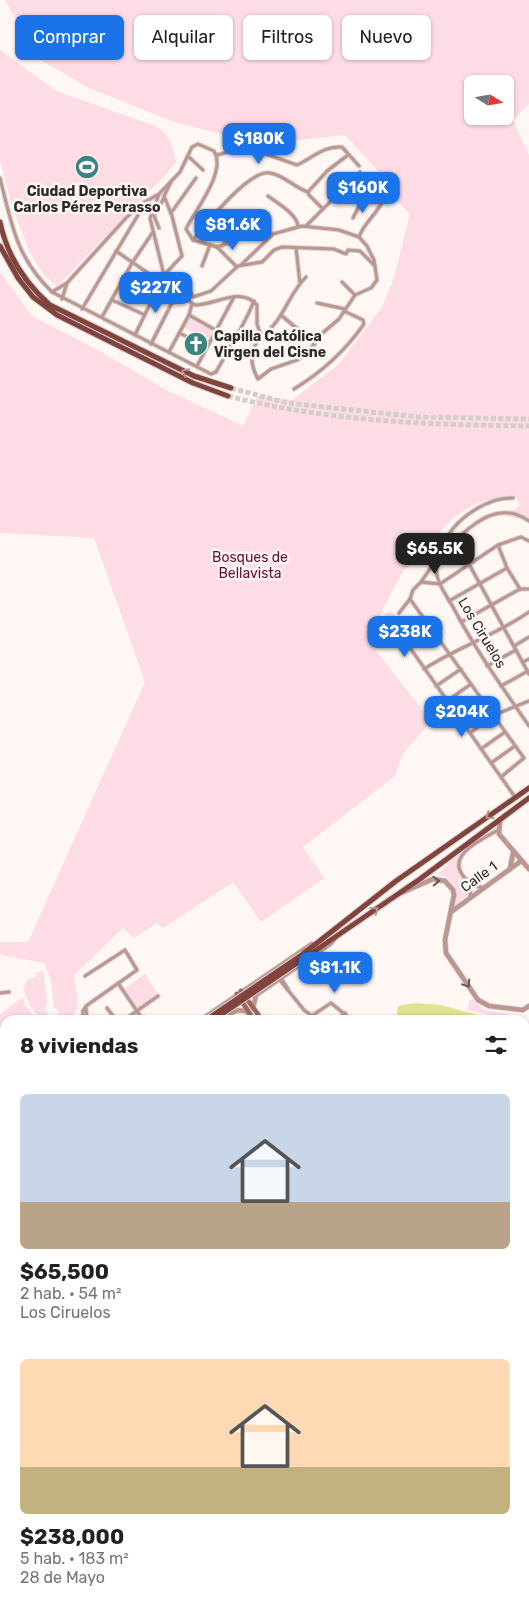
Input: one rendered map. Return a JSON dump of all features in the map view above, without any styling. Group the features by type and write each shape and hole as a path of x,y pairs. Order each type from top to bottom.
{"main road":[{"path":"0,222 12,260 36,293 50,304 194,376 231,388"},
{"path":"0,246 18,278 33,296 57,315 209,390 228,396"},
{"path":"209,390 212,382"},
{"path":"220,1015 305,955 320,940 396,881 529,788"},
{"path":"214,1015 305,955 335,938 529,799"},
{"path":"239,993 252,1015"}],"street":[{"path":"52,292 67,283 126,218 172,182 180,172 192,147 198,144 208,147 217,155"},
{"path":"217,155 246,147 297,164 318,152 342,147 359,166"},
{"path":"217,155 214,179 186,229 193,240 217,247 238,266"},
{"path":"308,192 327,171 348,155"},
{"path":"188,156 203,170"},
{"path":"305,226 360,172"},
{"path":"193,240 210,219 247,182 263,173 275,174 308,192 308,195 323,209"},
{"path":"0,178 13,227 25,259 34,274 52,292 62,299 102,317 211,374 216,372 233,340 246,323 254,301"},
{"path":"171,212 196,178"},
{"path":"159,228 154,216 172,182"},
{"path":"353,218 361,202 376,184 384,198 375,215 362,227 359,237"},
{"path":"159,194 150,218 164,275 177,293 192,304 201,305 238,295 254,301 257,306 256,318 261,336"},
{"path":"268,196 292,215 298,222 298,226"},
{"path":"135,335 164,275 181,258 183,252 171,212 164,198"},
{"path":"82,309 143,203"},
{"path":"222,246 233,230 252,214"},
{"path":"217,247 245,233 273,234 298,226 339,230 359,237 367,246 376,267 377,277 375,284 355,296 335,324 319,336 315,344 303,356 271,369 258,379 252,350 261,336 281,315 300,283 306,277"},
{"path":"102,317 132,263 154,232"},
{"path":"182,298 190,291 193,297 210,290 273,234"},
{"path":"202,266 210,245"},
{"path":"238,266 262,262 274,250 282,247 334,249 346,254 348,250 360,251 376,267"},
{"path":"296,248 300,283"},
{"path":"116,252 161,282"},
{"path":"122,282 153,298"},
{"path":"342,282 355,296"},
{"path":"62,299 67,283"},
{"path":"151,344 177,293"},
{"path":"197,366 234,297"},
{"path":"112,300 145,315"},
{"path":"294,389 316,376 346,347 364,324 364,320 345,310 317,303"},
{"path":"169,352 189,315 192,304"},
{"path":"189,315 233,340"},
{"path":"281,315 315,344"},
{"path":"179,333 207,346"},
{"path":"399,613 440,553 451,532 463,518 491,502 502,498 513,498"},
{"path":"440,553 478,522 495,512 516,513 529,521"},
{"path":"421,582 440,584 498,545 521,537 528,541"},
{"path":"498,545 507,568 520,589"},
{"name":"Los Ciruelos","path":"436,559 440,584 471,642 529,726"},
{"path":"469,564 528,673 501,686"},
{"path":"449,601 507,568"},
{"path":"461,622 520,589 529,589"},
{"path":"410,599 524,759"},
{"path":"424,669 471,642 505,628 529,612"},
{"path":"410,632 425,620"},
{"path":"401,636 515,797"},
{"path":"514,646 529,637"},
{"path":"488,666 516,650"},
{"path":"522,662 529,659"},
{"path":"436,686 461,669"},
{"path":"447,701 471,684"},
{"path":"458,717 482,699"},
{"path":"470,733 494,716 529,701"},
{"path":"481,749 505,732"},
{"path":"491,763 515,746"},
{"path":"501,777 529,756"},
{"path":"500,820 499,834 513,853 529,869"},
{"path":"485,887 479,887 471,883 458,867 460,857 466,850 498,830"},
{"path":"510,869 513,853"},
{"name":"Calle 1","path":"451,912 521,861"},
{"path":"396,895 433,879 446,881 454,895 445,945 446,953 478,1000 485,1005 523,1010 529,1006"},
{"path":"470,898 471,883"},
{"path":"253,1015 253,999 261,991 330,944 335,938"},
{"path":"208,1015 320,940"},
{"path":"83,1015 86,1006 137,970 125,950 86,976"},
{"path":"280,978 304,1010 313,1015 331,1003 345,1013 343,1015"},
{"path":"255,982 253,990 261,991"},
{"path":"118,983 140,1015"},
{"path":"0,993 9,992"},
{"path":"131,1015 158,996"},
{"path":"228,1000 235,1002 234,1010"},
{"path":"86,1006 87,1015"},
{"path":"108,1008 113,1015"},
{"path":"227,1015 234,1010 244,1010 252,1015"}],"green space":[{"name":"Bosques de Bellavista","path":"5,0 529,0 529,104 514,119 514,75 464,75 464,125 514,125 514,122 529,155 529,520 495,514 458,535 493,512 513,510 520,505 517,498 507,497 478,503 452,519 439,533 425,556 420,561 404,569 367,639 431,721 402,755 395,776 303,847 324,878 261,922 233,882 163,928 157,923 134,938 123,928 74,975 78,1004 74,1015 58,1015 59,1012 54,1007 51,980 44,963 5,956 0,953 0,942 28,942 145,682 94,538 0,533 0,272 32,316 103,353 164,389 243,426 258,396 292,400 338,365 382,307 394,278 410,214 395,199 381,174 345,135 299,140 254,129 222,134 174,122 89,88 40,60 124,60 124,15 15,15 15,18"},
{"name":"Ciudad Deportiva Carlos Pérez Perasso","path":"0,50 56,91 155,126 164,133 174,150 176,162 167,173 57,286 44,275 30,253 13,209 0,161"},
{"path":"188,318 213,330 208,340 183,327"},
{"path":"389,611 397,617 382,643 374,629"},
{"path":"460,853 457,865 469,887 469,894 454,906 454,886 447,878 438,874"},
{"path":"43,971 47,1003 45,1008 48,1015 37,1015 30,1006 23,989 29,978 32,979 37,976 36,973"},
{"path":"145,974 158,994 137,1009 124,989"},
{"path":"23,997 25,1005 33,1015 0,1015"},
{"path":"473,999 484,1010 509,1015 490,1015 468,1010 469,1001"}],"shaded area":[{"path":"414,1003 441,1005 478,1015 397,1015 398,1006"}],"tunnel":[{"path":"231,388 287,403 419,417 529,419"},
{"path":"228,396 302,411 377,420 529,426"}],"place":[{"name":"Ciudad Deportiva Carlos Pérez Perasso","path":"87,167"},
{"name":"Capilla Católica Virgen del Cisne","path":"196,344"}]}
